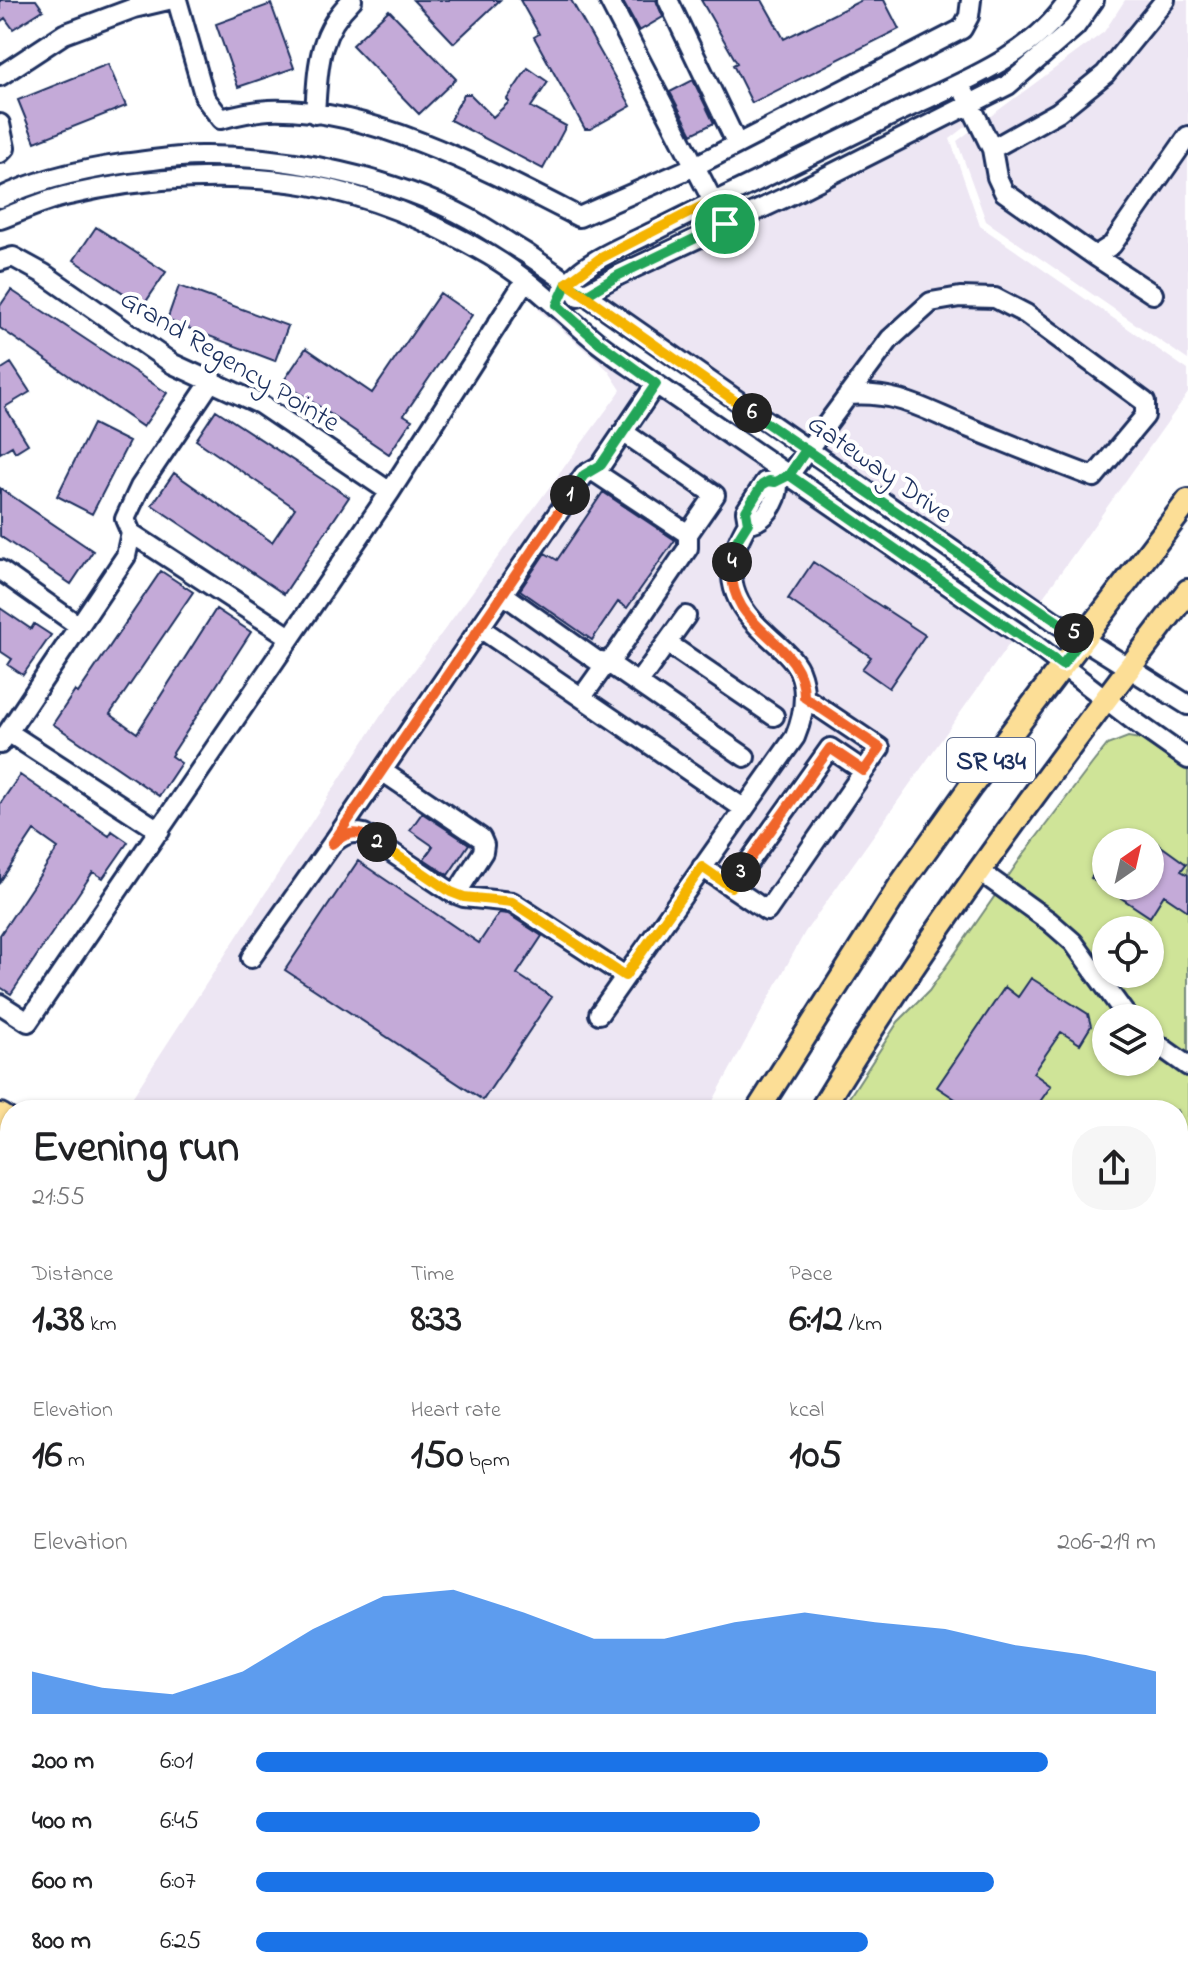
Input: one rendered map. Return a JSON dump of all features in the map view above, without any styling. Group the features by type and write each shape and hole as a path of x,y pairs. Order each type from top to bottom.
{"main road":[{"name":"SR 434","path":"764,1100 902,883 1062,665 1188,501"},
{"name":"SR 434","path":"827,1100 884,1008 978,870 1188,591"}],"street":[{"path":"0,76 64,34 134,8 168,0"},
{"path":"177,0 205,98 221,119 270,110 331,116 413,139 579,217 693,167 962,29 969,16 971,0"},
{"path":"315,114 323,40 336,16 352,0"},
{"path":"609,0 725,224"},
{"path":"668,0 737,144"},
{"path":"557,305 567,283 599,259 712,201 991,68 1060,14 1069,0"},
{"path":"557,305 586,295 619,275 786,197 1008,85 1075,27 1094,0"},
{"path":"992,149 1058,112 1105,74 1165,0"},
{"path":"960,85 992,149 997,177 1004,192 1153,294"},
{"path":"0,124 5,139 5,148 0,153"},
{"path":"1095,256 1112,245 1188,136"},
{"name":"Gateway Drive","path":"0,198 15,190 84,170 200,155 279,161 321,168 392,186 468,218 586,295 806,450 1083,638 1188,705"},
{"name":"Gateway Drive","path":"0,219 66,195 130,183 235,179 310,185 385,206 491,256 557,305 597,341 782,479 1062,665 1188,759"},
{"name":"Grand Regency Pointe","path":"0,261 13,257 44,274 173,364 260,404 390,492"},
{"path":"0,1004 28,1022 390,492 525,281"},
{"path":"599,1014 795,737 802,720 804,697 798,668 747,618 735,596 731,576 732,557 736,542 748,523 763,518 778,495 782,479 890,339 931,302 960,297 995,298 1026,314 1145,402 1145,416 1094,477 967,427 914,402 872,393 848,395"},
{"path":"212,380 140,487 125,519 131,533 290,637"},
{"path":"251,958 584,475 601,465 656,384"},
{"path":"582,697 615,655 688,548 688,534 715,495 623,432"},
{"path":"593,471 688,534"},
{"path":"131,533 126,556 4,738 160,831"},
{"path":"0,570 79,626"},
{"path":"503,594 596,660 607,662 745,757"},
{"path":"638,683 686,616"},
{"path":"480,628 743,808"},
{"path":"667,643 774,716"},
{"path":"702,867 767,911 880,748 804,697"},
{"path":"731,887 830,748 864,771"},
{"path":"382,771 481,838 483,852 456,894"},
{"path":"332,844 342,835 353,832 364,834 456,894 512,902 625,976"},
{"path":"978,870 1073,942 1118,1004"},
{"path":"1164,1049 1188,1066"}],"shaded area":[{"path":"1125,0 1188,0 1188,360 986,221 957,141 1104,32"},
{"path":"1008,94 950,139 980,226 1188,370 1188,393 1041,600 601,295"},
{"path":"541,304 592,349 658,397 1012,640 805,932 713,1100 131,1100 380,717 621,390 608,370 538,309"}],"green space":[{"path":"1128,737 1140,739 1188,771 1188,1100 847,1100 898,1022 929,991 1023,855 1107,745"}],"building":[{"path":"0,0 36,0 43,10 13,29 5,18 0,22"},
{"path":"413,0 500,0 454,43"},
{"path":"520,0 571,0 631,106 585,129 534,37 539,34"},
{"path":"622,0 656,0 663,17 639,31"},
{"path":"701,0 762,0 784,39 862,0 884,0 899,29 752,103 733,65 737,63"},
{"path":"271,4 294,68 238,87 216,24"},
{"path":"389,10 456,79 419,114 352,45"},
{"path":"108,64 126,106 35,142 18,100"},
{"path":"528,68 548,82 531,107 566,126 543,169 450,120 464,94 470,94 493,117 509,102 507,99"},
{"path":"693,80 714,123 692,134 670,92"},
{"path":"96,227 166,272 143,306 74,260"},
{"path":"179,286 288,326 275,361 167,320"},
{"path":"11,290 167,393 143,427 0,328 0,306"},
{"path":"440,293 472,315 404,415 412,420 389,454 283,382 306,348 372,393"},
{"path":"11,363 30,392 5,407 28,444 15,452 12,446 0,453 0,370"},
{"path":"216,410 349,497 284,594 152,505 174,473 272,542 295,508 196,440"},
{"path":"93,424 129,442 92,514 57,496"},
{"path":"0,488 93,551 71,584 0,536"},
{"path":"603,492 675,540 627,608 618,602 592,640 520,590 545,553 557,560"},
{"path":"813,562 925,635 889,688 862,669 871,657 788,599"},
{"path":"161,571 193,592 110,714 137,733 216,609 251,632 171,756 181,763 159,796 53,724 75,691 78,693"},
{"path":"0,608 31,629 34,624 51,635 23,675 8,665 12,659 0,651"},
{"path":"20,775 109,836 112,831 128,842 103,878 93,872 11,994 0,987 0,935 58,848 34,831 0,882 0,804"},
{"path":"422,813 469,844 448,875 424,859 433,846 410,830"},
{"path":"1164,848 1186,864 1181,871 1188,875 1188,911 1164,895"},
{"path":"358,861 479,943 499,913 508,914 542,936 517,974 552,997 483,1100 285,970"},
{"path":"1124,900 1161,900 1148,916"},
{"path":"1031,978 1088,1014 1091,1026 1080,1044 1061,1032 1033,1073 1051,1086 1041,1100 957,1100 937,1087 1005,987 1018,997"}],"route":[{"path":"725,224 619,275 586,295 567,283 557,305 597,341 656,384 601,465 584,475 332,844 342,835 353,832 364,834 451,892 475,899 512,902 625,976 702,867 731,887 830,748 864,771 880,748 804,697 798,668 747,618 735,596 731,576 732,557 736,542 748,523 746,511 762,485 789,475 806,450 1083,638 1062,665 789,475 806,450 567,283 599,259 712,201 725,224"}]}
